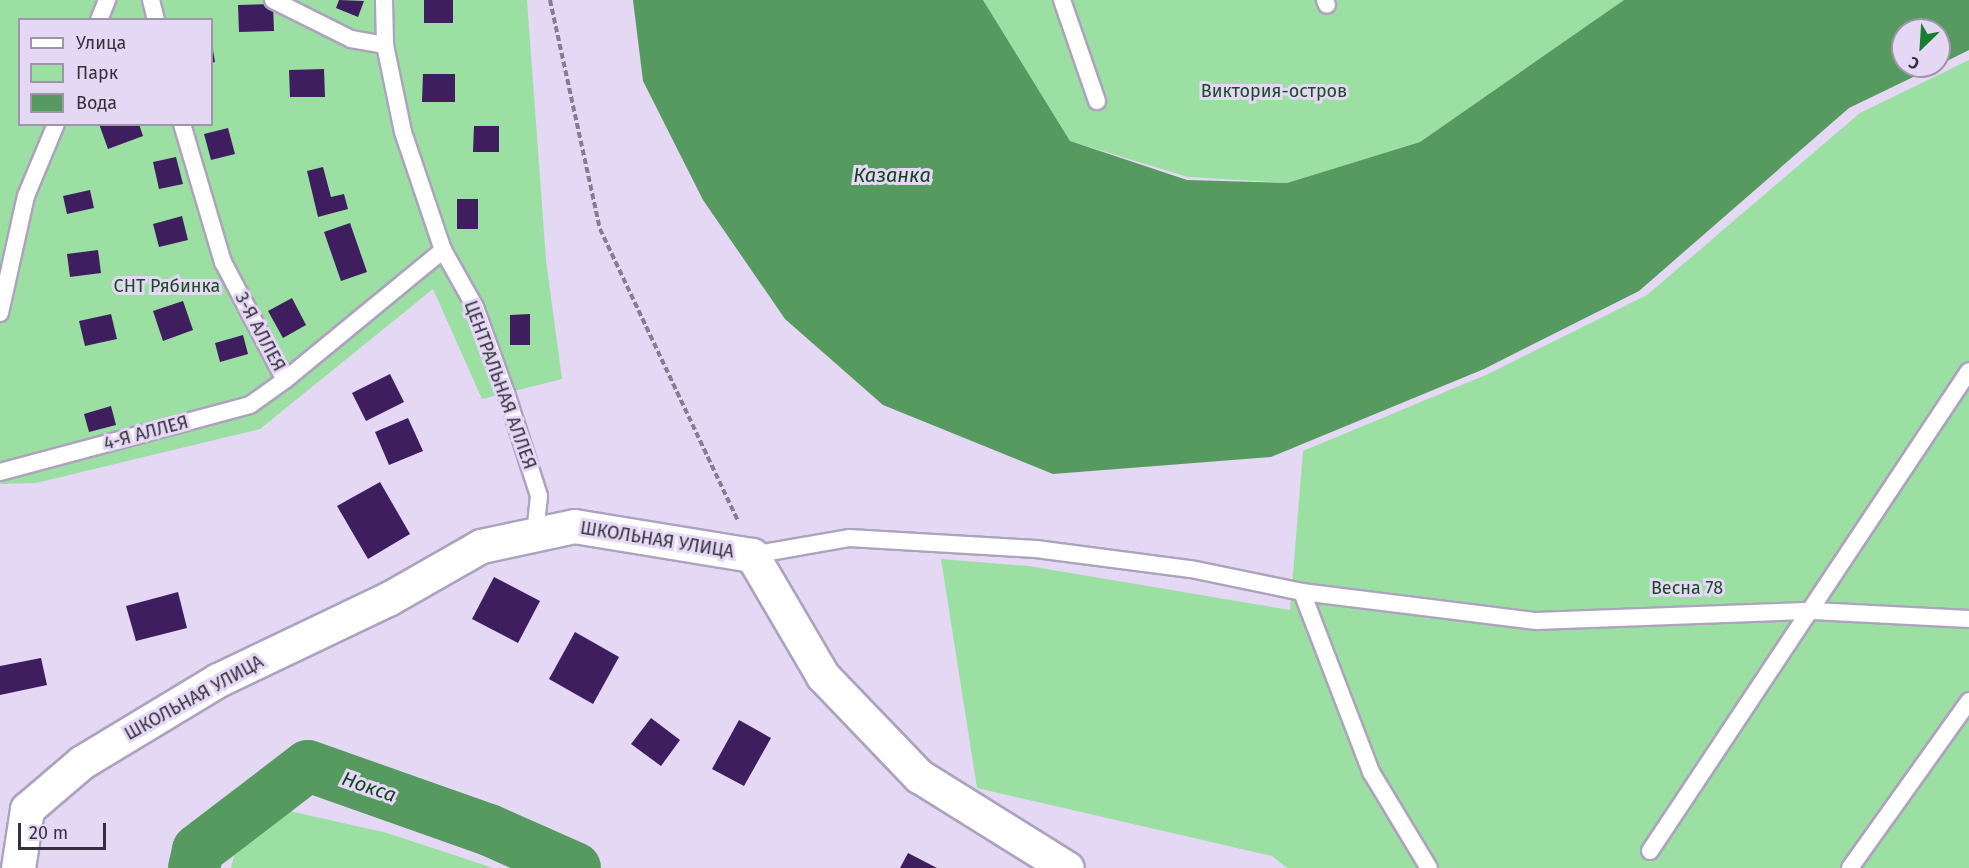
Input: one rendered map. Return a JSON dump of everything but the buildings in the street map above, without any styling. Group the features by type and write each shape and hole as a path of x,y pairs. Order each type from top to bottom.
{"street":[{"name":"ШКОЛЬНАЯ УЛИЦА","path":"18,868 27,809 82,762 218,680 388,599 481,546 535,532 573,526 752,555 823,676 919,776 1066,868"}],"lane":[{"path":"100,18 107,0"},
{"path":"151,0 156,18"},
{"path":"273,0 351,39 385,45"},
{"name":"ЦЕНТРАЛЬНАЯ АЛЛЕЯ","path":"384,0 385,45 403,132 443,250 475,307 506,393 538,496 535,532"},
{"path":"1062,0 1097,101"},
{"path":"0,313 26,196 55,126"},
{"name":"3-Я АЛЛЕЯ","path":"183,126 223,262 285,380 443,250"},
{"path":"1650,851 1813,611 1969,371"},
{"name":"4-Я АЛЛЕЯ","path":"0,472 250,405 285,380"},
{"path":"752,555 849,538 1036,549 1191,569 1302,592 1536,621 1813,611 1969,619"},
{"path":"1302,592 1371,771 1429,868"},
{"path":"1850,868 1969,701"}],"path":[{"path":"550,0 600,229 715,466 752,555"}],"green space":[{"name":"СНТ Рябинка","path":"0,0 527,0 546,260 562,379 482,399 433,289 260,429 36,483 0,484"},
{"name":"Виктория-остров","path":"983,0 1624,0 1420,142 1287,183 1188,177 1070,141"},
{"name":"Весна 78","path":"1969,60 1969,868 1287,868 1272,856 977,788 941,559 1029,566 1290,610 1303,451 1488,374 1647,295 1860,113 1932,78 1951,78 1951,69"},
{"path":"285,810 387,833 493,868 231,868 237,844"}],"water":[{"name":"Казанка","path":"633,0 983,0 1070,141 1187,180 1287,183 1420,142 1624,0 1969,0 1969,50 1951,59 1951,18 1891,18 1891,78 1911,78 1849,108 1639,291 1484,369 1271,457 1053,474 883,405 785,319 703,200 643,81"}],"waterway":[{"name":"Нокса","path":"194,868 198,850 308,766 489,830 575,868"}]}
